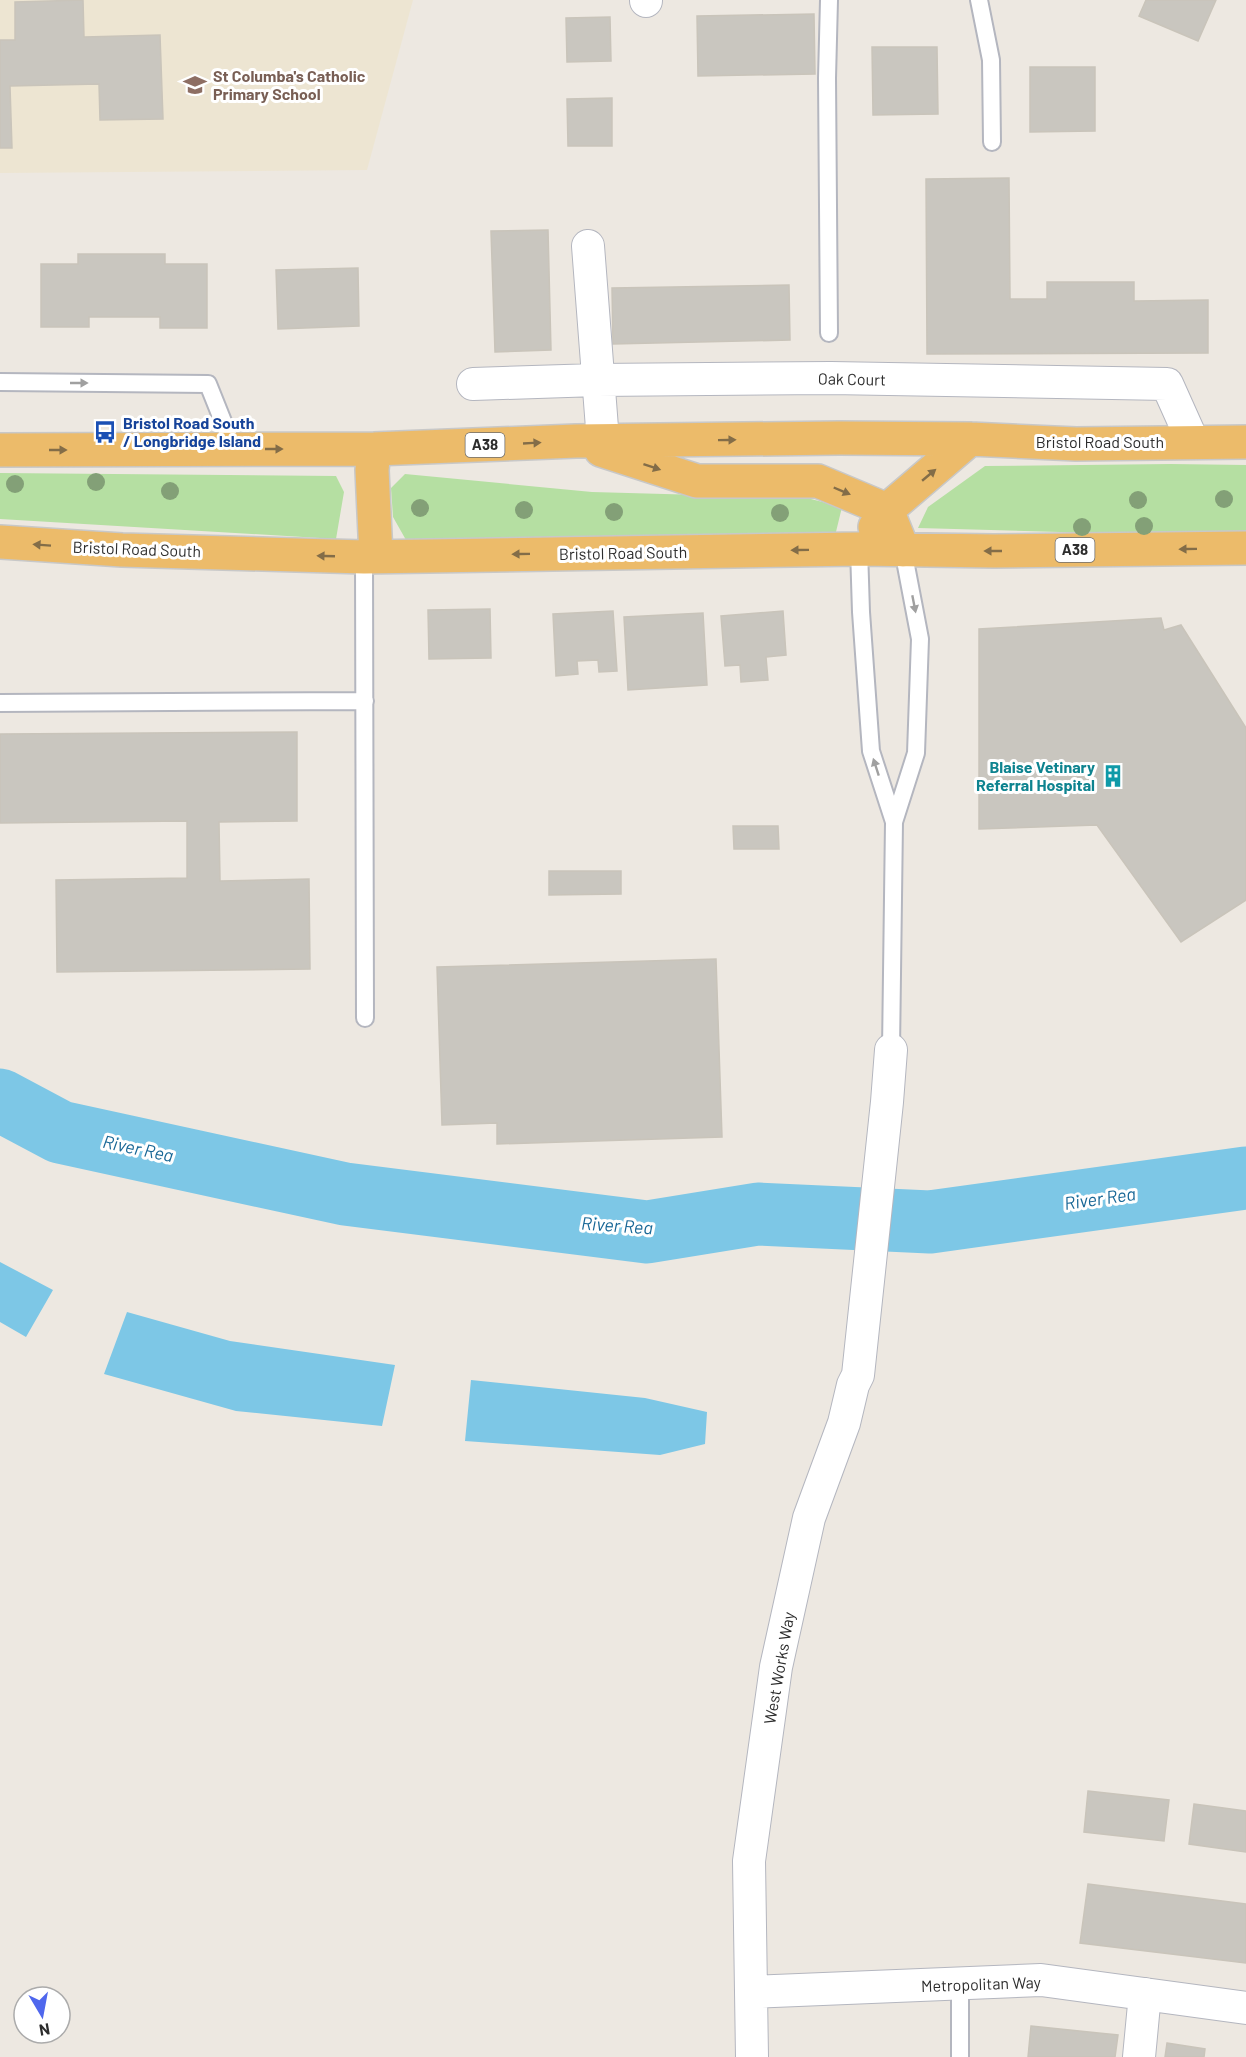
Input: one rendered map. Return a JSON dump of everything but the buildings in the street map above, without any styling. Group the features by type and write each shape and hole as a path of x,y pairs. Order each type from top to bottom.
{"highway":[{"name":"Bristol Road South","path":"0,450 374,449 590,441 838,438 970,439 1076,444 1246,442"},
{"path":"859,549 887,510 970,439"},
{"path":"590,441 697,481 818,481 887,510 903,550"},
{"path":"370,557 374,449"},
{"name":"Bristol Road South","path":"0,542 122,550 370,557 859,549 1246,548"}],"street":[{"path":"588,246 597,380 590,441"},
{"name":"Oak Court","path":"472,384 597,380 831,378 1167,384 1193,442"},
{"name":"West Works Way","path":"752,2057 749,1861 776,1667 809,1518 844,1424 858,1375 891,1050"},
{"name":"Metropolitan Way","path":"751,1992 1041,1980 1246,2008"},
{"path":"1140,2057 1145,1994"}],"lane":[{"path":"829,0 826,78 829,333"},
{"path":"979,0 991,60 992,142"},
{"path":"0,382 208,384 234,448"},
{"path":"859,549 871,751 894,822"},
{"path":"891,1050 894,822 916,753 920,639 903,550"},
{"path":"366,1018 365,701 370,557"},
{"path":"0,703 365,701"},
{"path":"960,1984 960,2057"}],"shaded area":[{"name":"St Columba's Catholic Primary School","path":"0,0 413,0 367,170 0,173"}],"green space":[{"path":"1246,465 1246,534 1164,535 918,528 928,507 985,466"},
{"path":"0,473 336,476 344,492 336,539 0,519"},
{"path":"405,474 592,492 807,498 842,507 835,536 406,540 393,517 391,488"}],"water":[{"path":"0,1262 53,1290 26,1337 0,1322"},
{"path":"127,1312 230,1341 395,1365 382,1426 236,1411 104,1374"},
{"path":"471,1380 645,1398 707,1412 705,1444 660,1455 465,1441"}],"waterway":[{"name":"River Rea","path":"0,1100 60,1132 345,1194 647,1232 758,1214 930,1222 1246,1178"}],"place":[{"name":"St Columba's Catholic Primary School","path":"195,85"},
{"name":"Bristol Road South / Longbridge Island","path":"105,432"},
{"name":"Blaise Vetinary Referral Hospital","path":"1113,776"}]}
